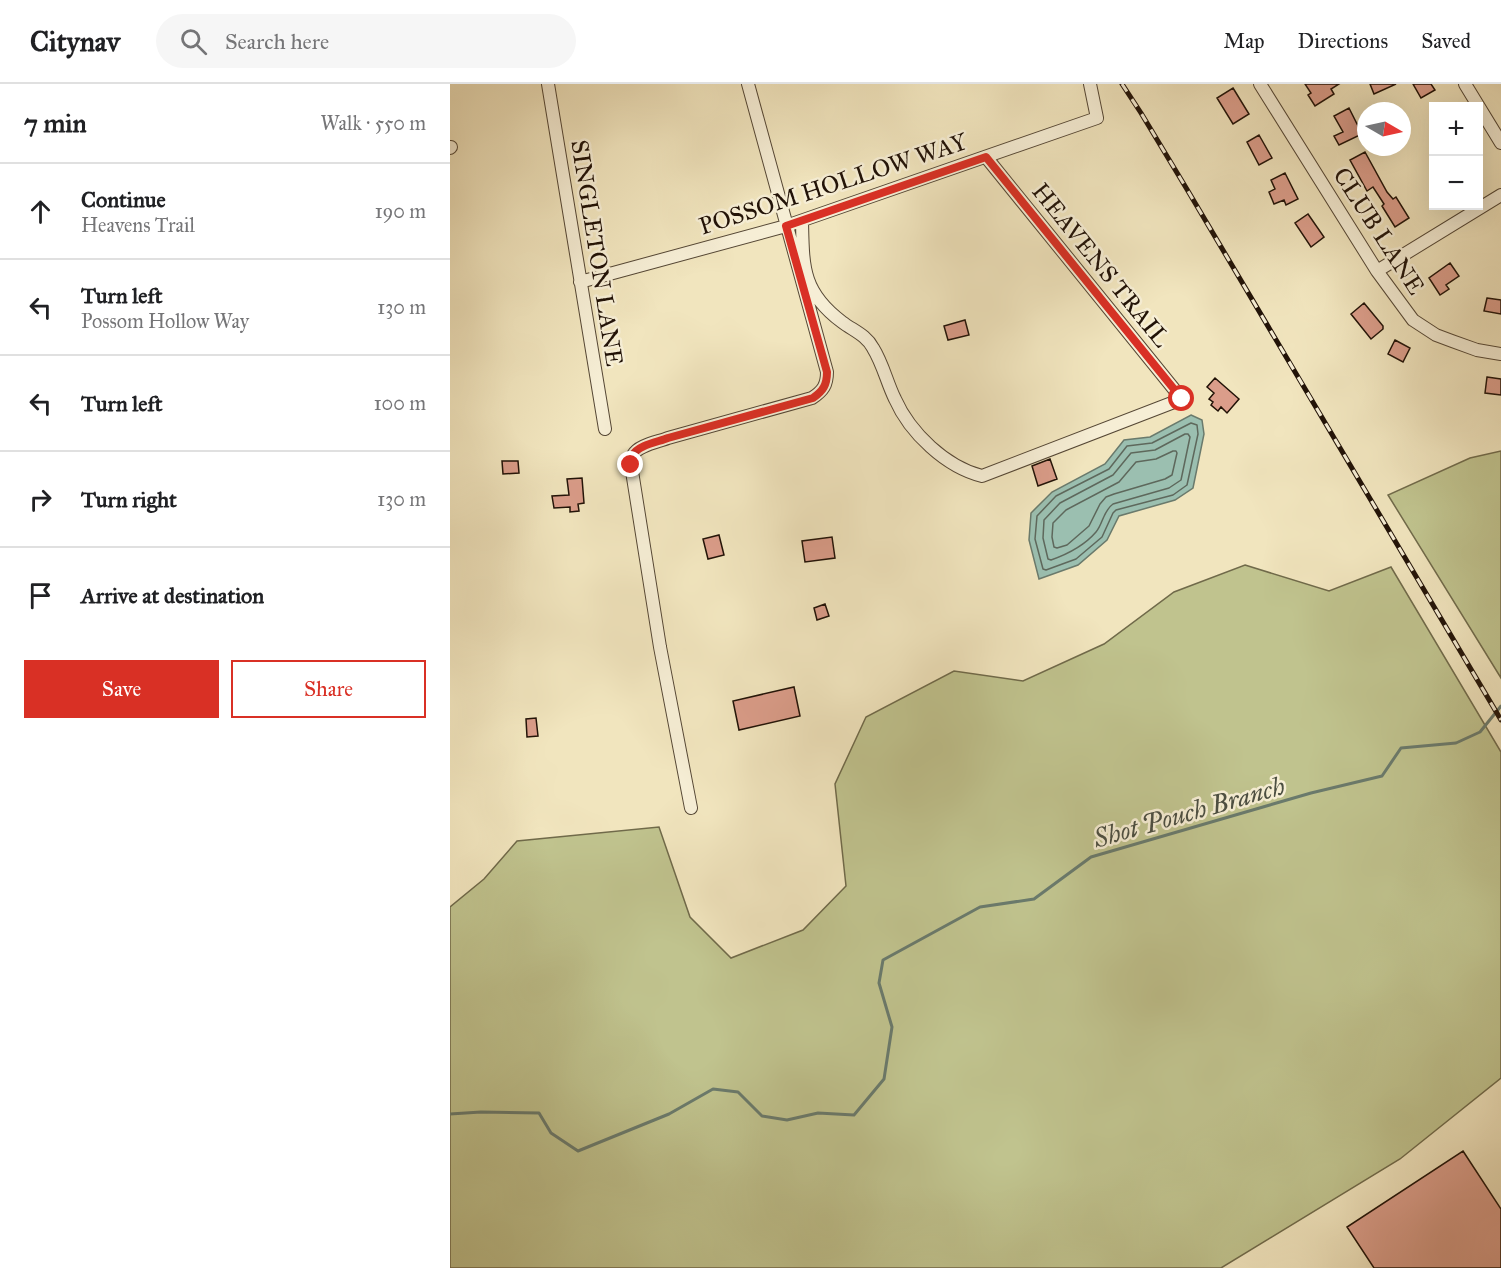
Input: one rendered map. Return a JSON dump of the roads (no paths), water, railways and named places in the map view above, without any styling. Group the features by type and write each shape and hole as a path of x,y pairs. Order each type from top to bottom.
{"street":[{"name":"SINGLETON LANE","path":"548,84 605,429"},
{"path":"690,808 660,647 631,465 633,455 647,445 668,438 813,398 824,389 827,372 748,84"},
{"name":"POSSOM HOLLOW WAY","path":"580,282 802,221 1097,118 1090,84"},
{"name":"CLUB LANE","path":"1260,84 1377,271 1413,320 1452,341 1477,350 1501,354"},
{"path":"1465,84 1501,143"},
{"name":"HEAVENS TRAIL","path":"802,221 803,258 809,283 817,299 829,312 867,339 878,358 895,400 909,423 947,461 972,474 982,476 1182,399 986,157"},
{"path":"1377,271 1501,195"}],"water":[{"path":"1191,415 1202,420 1204,434 1193,488 1175,500 1119,516 1107,540 1078,565 1039,579 1029,540 1031,513 1052,492 1105,464 1124,440 1150,437"}],"waterway":[{"name":"Shot Pouch Branch","path":"450,1114 539,1113 551,1133 578,1151 669,1114 713,1089 738,1092 762,1116 787,1120 818,1113 854,1115 884,1079 892,1027 879,983 883,960 980,907 1034,899 1091,857 1311,793 1382,776 1401,748 1456,743 1480,732 1501,706"}],"railway":[{"path":"1122,84 1188,191 1501,720"}]}
